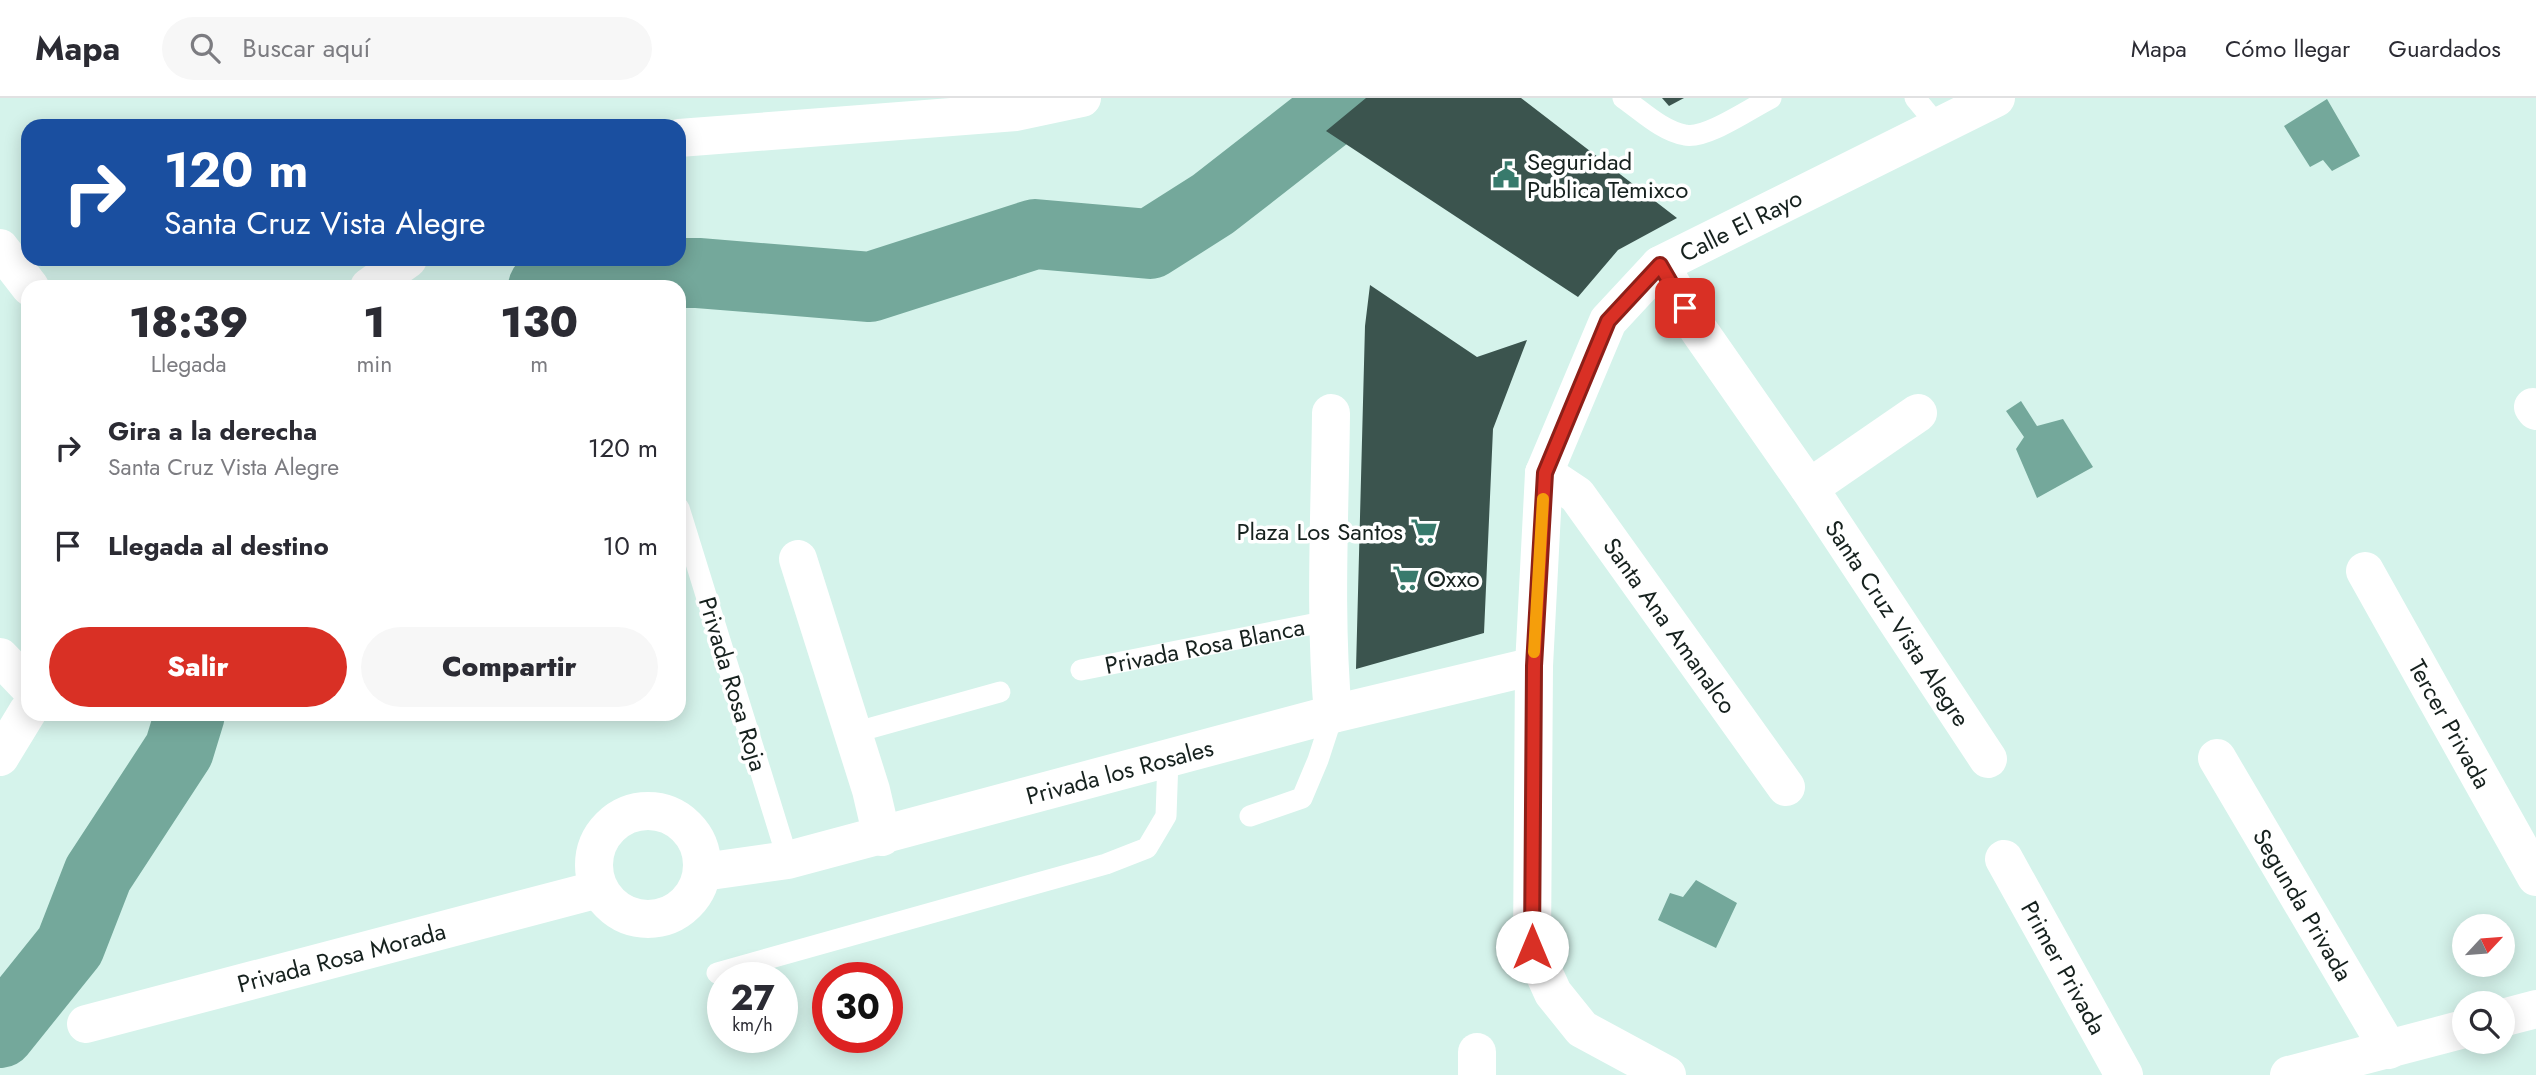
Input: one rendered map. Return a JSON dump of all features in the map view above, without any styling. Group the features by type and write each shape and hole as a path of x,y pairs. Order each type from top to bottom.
{"street":[{"path":"686,137 1016,112 1082,98"},
{"name":"Calle El Rayo","path":"1667,1075 1582,1029 1553,993 1532,947 1534,666 1545,473 1608,321 1660,265 1927,112 1996,98"},
{"path":"0,248 25,280"},
{"name":"Santa Cruz Vista Alegre","path":"1660,265 1698,329 1809,488 1988,759"},
{"path":"379,280 398,266"},
{"name":"Privada Rosa Blanca","path":"1331,414 1328,621 1333,715"},
{"path":"1809,488 1918,414"},
{"name":"Santa Ana Amanalco","path":"1545,473 1577,495 1786,787"},
{"path":"798,559 871,790 882,836"},
{"name":"Tercer Privada","path":"2365,571 2536,877"},
{"path":"0,657 21,679"},
{"name":"Privada los Rosales","path":"703,872 788,860 1333,715 1534,666"},
{"path":"0,757 22,721"},
{"name":"Segunda Privada","path":"2217,758 2389,1050"},
{"path":"653,810 680,820 698,843 703,872 693,898 671,916 643,920 617,911 598,889 593,861 602,834 624,815 653,810"},
{"name":"Primer Privada","path":"2004,859 2124,1075"},
{"name":"Privada Rosa Morada","path":"86,1024 598,889"},
{"path":"2515,1015 2536,1009"},
{"path":"2289,1075 2452,1032"}],"lane":[{"path":"1623,98 1665,128 1687,136 1702,134 1771,98"},
{"name":"Privada Rosa Roja","path":"686,531 788,860"},
{"name":"Privada Rosa Blanca","path":"1081,670 1328,621"},
{"path":"852,733 1000,692"},
{"path":"1250,816 1302,797 1333,715"},
{"path":"756,962 1106,864 1147,848 1166,816 1168,759"}],"shaded area":[{"path":"2327,99 2360,156 2332,171 2323,160 2310,167 2284,126"},
{"path":"2021,401 2037,426 2063,419 2093,467 2037,498 2016,449 2024,437 2006,411"},
{"path":"1696,880 1737,903 1716,948 1658,920 1670,893 1683,897"}],"building":[{"name":"Seguridad Publica Temixco","path":"1366,98 1521,98 1677,218 1618,250 1578,297 1326,131"},
{"path":"1662,98 1684,98 1669,106"},
{"name":"Plaza Los Santos","path":"1370,285 1477,357 1527,340 1493,429 1484,633 1356,669 1365,326"}],"waterway":[{"path":"558,280 574,273 698,273 870,287 1035,234 1150,244 1213,204 1349,98"},
{"path":"0,1033 70,946 98,874 179,750 188,721"}],"slow traffic":[{"path":"1534,652 1543,499"}],"place":[{"name":"Seguridad Publica Temixco","path":"1506,175"},
{"name":"Plaza Los Santos","path":"1424,531"},
{"name":"Oxxo","path":"1406,578"}],"route":[{"path":"1532,947 1534,666 1545,473 1608,321 1660,265 1685,308"}]}
